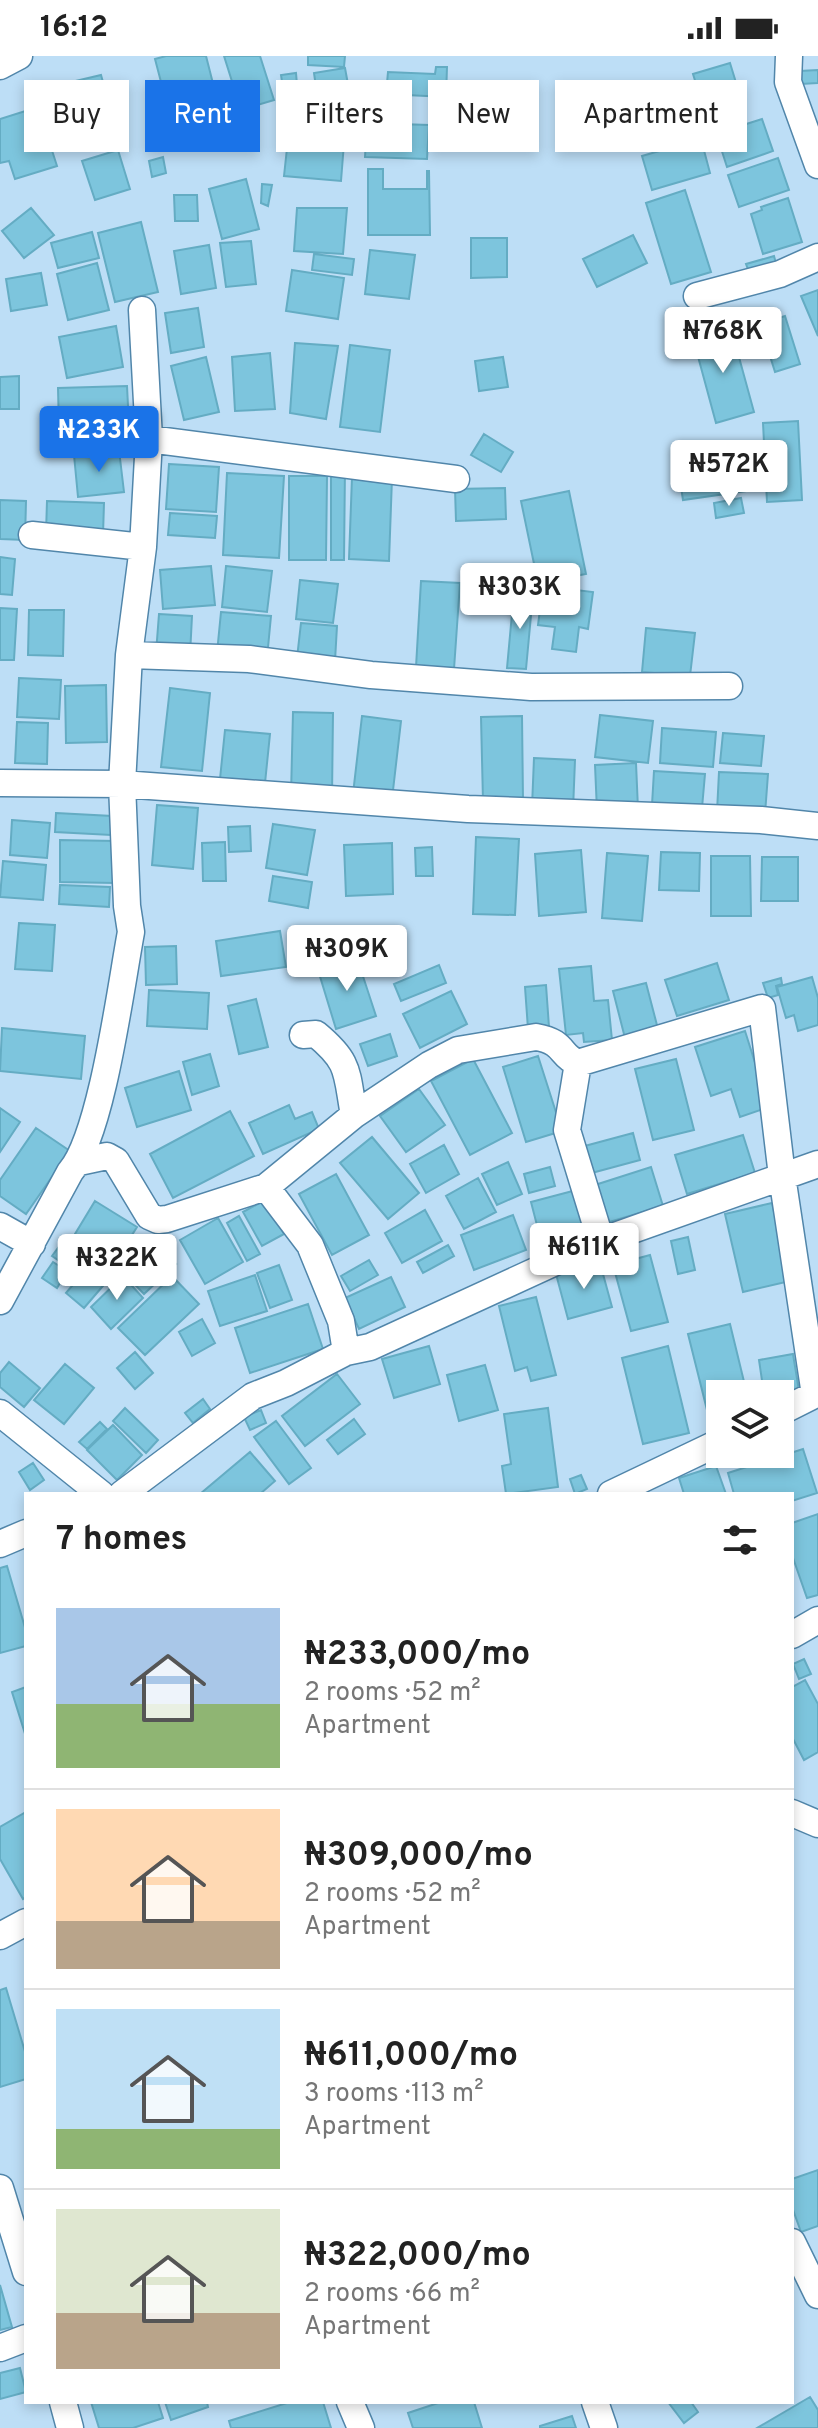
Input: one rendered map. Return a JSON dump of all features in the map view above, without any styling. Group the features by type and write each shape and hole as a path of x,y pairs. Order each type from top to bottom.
{"street":[{"path":"0,66 19,56"},
{"path":"789,56 788,82 818,165"},
{"path":"697,296 780,274 818,257"},
{"path":"0,1301 70,1172 79,1162 99,1100 131,932 127,906 122,784 129,655 143,547 149,439 142,310"},
{"path":"149,439 456,479"},
{"path":"32,535 143,547"},
{"path":"129,655 249,659 371,675 531,687 729,686"},
{"path":"0,783 122,784 468,809 761,820 818,826"},
{"path":"79,1162 107,1156 116,1161 149,1216 158,1220 266,1187 354,1115 429,1065 458,1050 536,1037 549,1039 562,1047 569,1060 578,1063 762,1008 782,1176 816,1394 794,1405"},
{"path":"303,1035 316,1034 339,1053 346,1070 354,1115"},
{"path":"578,1063 567,1130 601,1241"},
{"path":"125,1492 253,1396 346,1352 370,1347 601,1241 818,1164"},
{"path":"266,1187 310,1245 341,1321 346,1352"},
{"path":"0,1226 32,1244"},
{"path":"0,1413 99,1492"},
{"path":"615,1492 706,1449"},
{"path":"0,1544 24,1534"},
{"path":"794,1634 818,1620"},
{"path":"794,1814 818,1824"},
{"path":"0,1936 24,1923"},
{"path":"0,2188 24,2266"},
{"path":"804,2255 818,2295"},
{"path":"0,2348 24,2339"},
{"path":"64,2404 70,2428"},
{"path":"351,2404 361,2428"},
{"path":"596,2404 604,2428"}],"building":[{"path":"206,56 212,80 160,80 155,59"},
{"path":"224,56 260,56 274,100 260,104 260,80 232,80"},
{"path":"308,56 345,56 344,67 308,65"},
{"path":"730,63 735,80 695,80 693,74"},
{"path":"436,67 447,67 447,80 428,80 428,96 412,95 412,80 387,80 388,72 435,74"},
{"path":"345,68 347,80 315,80 314,73"},
{"path":"818,70 818,83 801,84 800,71"},
{"path":"296,73 297,80 282,80 281,75"},
{"path":"101,75 102,80 80,80"},
{"path":"24,111 24,152 52,152 57,166 15,179 9,161 0,163 0,119"},
{"path":"762,119 773,151 727,167 722,152 747,152 747,124"},
{"path":"412,124 428,125 427,159 365,157 365,152 412,152"},
{"path":"119,152 130,189 95,200 82,161"},
{"path":"287,152 343,152 341,181 284,176"},
{"path":"656,152 704,152 710,173 652,190 642,156"},
{"path":"163,157 166,173 152,177 149,161"},
{"path":"778,158 789,190 739,207 728,175"},
{"path":"368,169 383,169 383,189 427,189 429,171 430,235 368,235"},
{"path":"246,179 259,229 222,239 209,189"},
{"path":"262,184 272,185 268,206 261,203"},
{"path":"685,190 711,272 671,284 646,203"},
{"path":"174,195 197,195 198,221 175,221"},
{"path":"788,198 802,242 763,254 751,214 762,210 761,207"},
{"path":"31,208 54,235 24,258 2,231"},
{"path":"297,208 347,208 343,254 294,251"},
{"path":"141,222 158,292 115,302 98,233"},
{"path":"92,232 99,258 58,268 51,243"},
{"path":"633,235 647,263 597,287 583,259"},
{"path":"471,238 507,238 507,277 471,278"},
{"path":"251,241 256,284 226,287 220,243"},
{"path":"209,245 216,288 181,294 174,251"},
{"path":"370,250 415,255 409,299 365,294"},
{"path":"314,254 354,259 352,275 312,270"},
{"path":"774,256 777,267 750,275 746,264"},
{"path":"97,263 109,310 68,320 57,274"},
{"path":"292,270 344,278 338,319 286,311"},
{"path":"41,273 47,305 11,311 6,279"},
{"path":"818,290 818,336 801,296"},
{"path":"198,308 204,347 171,353 165,313"},
{"path":"785,316 800,364 775,372 760,324"},
{"path":"116,326 123,367 67,378 59,337"},
{"path":"731,328 754,412 716,423 693,338"},
{"path":"295,343 338,346 326,419 290,413"},
{"path":"350,345 390,350 380,432 340,427"},
{"path":"270,353 275,409 235,411 232,357"},
{"path":"206,357 219,412 184,420 171,366"},
{"path":"503,357 508,387 479,391 475,361"},
{"path":"19,376 19,409 0,409 0,377"},
{"path":"127,386 129,426 59,429 58,388"},
{"path":"798,421 802,500 767,502 763,423"},
{"path":"484,434 513,452 501,472 471,455"},
{"path":"119,450 124,492 78,497 74,455"},
{"path":"742,453 747,491 683,500 677,461"},
{"path":"169,464 219,467 216,512 166,509"},
{"path":"331,466 345,466 344,560 331,560"},
{"path":"227,473 284,476 279,558 223,555"},
{"path":"289,476 327,476 326,560 289,560"},
{"path":"352,477 392,478 389,561 349,559"},
{"path":"505,488 506,519 456,521 455,489"},
{"path":"569,491 586,574 538,583 521,501"},
{"path":"741,498 744,513 716,518 714,503"},
{"path":"0,500 26,501 25,540 0,539"},
{"path":"47,501 104,503 103,535 46,533"},
{"path":"170,513 217,516 215,538 168,535"},
{"path":"0,557 15,559 12,595 0,594"},
{"path":"211,566 215,605 163,609 160,570"},
{"path":"226,566 272,571 267,612 222,607"},
{"path":"300,580 338,584 333,623 296,619"},
{"path":"421,581 460,583 454,669 416,667"},
{"path":"543,586 593,592 588,629 579,627 576,652 552,649 555,627 538,625"},
{"path":"514,592 533,594 526,669 507,668"},
{"path":"0,608 17,609 14,660 0,660"},
{"path":"29,610 64,610 63,656 28,655"},
{"path":"221,612 271,616 267,658 217,653"},
{"path":"159,614 192,616 190,655 156,653"},
{"path":"301,623 337,626 335,661 297,658"},
{"path":"646,628 695,633 690,676 642,672"},
{"path":"19,678 61,680 59,719 17,717"},
{"path":"106,685 107,742 66,743 65,686"},
{"path":"170,688 210,693 202,771 161,767"},
{"path":"293,712 333,713 332,796 291,795"},
{"path":"600,715 653,721 648,763 595,757"},
{"path":"362,716 401,721 392,799 353,794"},
{"path":"522,716 523,800 483,801 481,717"},
{"path":"17,722 48,723 47,764 15,763"},
{"path":"662,728 716,732 713,767 660,763"},
{"path":"225,730 270,734 265,783 220,779"},
{"path":"723,733 764,736 761,766 720,763"},
{"path":"534,758 575,760 573,810 532,807"},
{"path":"636,763 638,809 597,811 595,765"},
{"path":"654,771 705,774 702,808 652,805"},
{"path":"719,772 768,774 765,814 717,812"},
{"path":"157,805 198,808 193,869 152,865"},
{"path":"56,813 112,816 111,835 55,832"},
{"path":"12,820 50,823 47,858 10,855"},
{"path":"273,824 315,830 307,875 266,868"},
{"path":"250,826 251,851 229,852 228,827"},
{"path":"476,837 519,839 515,915 473,914"},
{"path":"60,840 116,841 115,883 60,882"},
{"path":"225,842 226,881 203,881 202,843"},
{"path":"392,843 393,894 346,896 344,845"},
{"path":"432,847 433,876 416,876 415,848"},
{"path":"581,850 586,912 539,916 535,854"},
{"path":"661,852 700,853 699,891 659,890"},
{"path":"607,853 648,856 642,921 602,918"},
{"path":"711,856 750,856 751,916 711,916"},
{"path":"762,857 798,857 798,901 761,901"},
{"path":"3,861 46,865 43,900 0,897"},
{"path":"273,876 312,882 308,908 269,901"},
{"path":"60,885 110,887 109,907 59,904"},
{"path":"19,923 55,925 52,971 15,969"},
{"path":"280,931 286,967 221,976 216,941"},
{"path":"176,946 177,984 146,985 145,947"},
{"path":"357,958 376,1016 336,1029 318,970"},
{"path":"717,963 729,1000 677,1016 665,980"},
{"path":"439,965 446,983 401,1001 394,984"},
{"path":"591,966 594,1001 608,1000 612,1040 584,1042 583,1033 566,1035 559,969"},
{"path":"812,977 818,998 818,1025 798,1031 794,1015 786,1018 777,987"},
{"path":"781,978 782,984 776,986 778,995 768,998 763,983"},
{"path":"646,983 658,1029 625,1038 613,991"},
{"path":"546,985 549,1027 528,1029 525,987"},
{"path":"149,990 209,993 207,1029 147,1026"},
{"path":"451,991 467,1024 420,1048 403,1014"},
{"path":"256,999 268,1047 239,1054 228,1006"},
{"path":"2,1028 85,1036 81,1079 0,1071"},
{"path":"745,1031 769,1107 740,1117 731,1089 711,1096 695,1047"},
{"path":"390,1034 397,1056 368,1066 360,1044"},
{"path":"210,1054 219,1086 192,1095 183,1062"},
{"path":"538,1056 562,1131 526,1142 503,1067"},
{"path":"473,1059 512,1133 470,1155 431,1081"},
{"path":"676,1059 694,1130 653,1140 635,1069"},
{"path":"179,1071 191,1110 137,1127 125,1088"},
{"path":"419,1089 445,1125 406,1152 380,1116"},
{"path":"289,1105 295,1119 312,1112 319,1129 263,1154 249,1123"},
{"path":"0,1108 20,1122 0,1152"},
{"path":"230,1111 254,1156 173,1198 150,1154"},
{"path":"36,1128 70,1151 26,1214 0,1196 0,1180"},
{"path":"633,1133 640,1160 588,1174 581,1147"},
{"path":"743,1135 755,1173 687,1194 675,1155"},
{"path":"372,1137 419,1193 388,1219 340,1163"},
{"path":"444,1145 459,1174 426,1193 410,1164"},
{"path":"508,1162 522,1194 497,1205 482,1174"},
{"path":"550,1167 555,1186 529,1193 524,1174"},
{"path":"651,1167 663,1206 606,1223 595,1185"},
{"path":"336,1174 369,1235 332,1255 299,1194"},
{"path":"478,1178 496,1212 464,1229 446,1196"},
{"path":"584,1188 592,1223 540,1237 531,1202"},
{"path":"265,1200 284,1234 262,1246 243,1212"},
{"path":"95,1201 137,1227 116,1260 75,1234"},
{"path":"772,1203 790,1281 743,1292 725,1214"},
{"path":"425,1210 442,1241 402,1263 385,1233"},
{"path":"513,1215 526,1250 474,1270 461,1235"},
{"path":"239,1216 260,1254 247,1261 227,1223"},
{"path":"218,1218 243,1262 205,1284 180,1240"},
{"path":"66,1237 85,1250 71,1269 52,1256"},
{"path":"688,1237 695,1270 678,1274 671,1241"},
{"path":"153,1241 176,1264 144,1294 122,1271"},
{"path":"448,1245 454,1256 423,1273 417,1262"},
{"path":"650,1255 668,1322 631,1331 613,1265"},
{"path":"96,1258 114,1273 84,1308 66,1293"},
{"path":"369,1260 378,1275 350,1291 341,1276"},
{"path":"53,1262 67,1271 57,1288 42,1278"},
{"path":"600,1263 612,1307 568,1319 556,1274"},
{"path":"279,1265 292,1300 270,1308 257,1273"},
{"path":"255,1275 267,1311 220,1326 208,1291"},
{"path":"123,1276 143,1298 111,1329 91,1307"},
{"path":"172,1276 199,1304 145,1355 118,1328"},
{"path":"391,1277 405,1307 359,1329 345,1298"},
{"path":"536,1297 556,1375 531,1381 527,1367 515,1371 499,1306"},
{"path":"308,1304 323,1349 250,1373 235,1328"},
{"path":"202,1319 215,1343 192,1356 179,1332"},
{"path":"730,1324 744,1380 706,1380 706,1406 688,1334"},
{"path":"429,1346 440,1384 394,1398 382,1359"},
{"path":"668,1346 689,1433 643,1444 622,1358"},
{"path":"135,1352 153,1373 135,1389 117,1368"},
{"path":"793,1354 800,1397 794,1398 794,1380 762,1380 759,1360"},
{"path":"9,1362 40,1388 24,1407 0,1387 0,1373"},
{"path":"65,1364 94,1388 64,1424 34,1400"},
{"path":"485,1365 498,1410 459,1421 447,1375"},
{"path":"337,1374 360,1404 305,1446 282,1416"},
{"path":"203,1399 210,1409 193,1423 185,1413"},
{"path":"125,1408 158,1440 146,1453 113,1421"},
{"path":"548,1408 558,1487 506,1492 502,1466 511,1464 504,1414"},
{"path":"261,1410 266,1423 250,1430 244,1417"},
{"path":"354,1419 365,1434 338,1454 327,1440"},
{"path":"276,1421 311,1468 289,1484 254,1437"},
{"path":"100,1422 107,1429 87,1449 79,1442"},
{"path":"113,1425 142,1455 117,1480 87,1450"},
{"path":"803,1449 817,1493 794,1500 794,1492 733,1492 728,1473 744,1468 794,1468 794,1452"},
{"path":"250,1452 275,1481 262,1492 202,1492"},
{"path":"33,1463 44,1480 30,1490 19,1472"},
{"path":"717,1468 725,1492 683,1492 679,1478"},
{"path":"581,1475 587,1489 574,1492 570,1479"},
{"path":"818,1514 818,1595 807,1598 794,1561 794,1522"},
{"path":"7,1566 24,1624 24,1647 0,1653 0,1568"},
{"path":"804,1659 811,1674 799,1679 794,1664"},
{"path":"805,1680 818,1704 818,1752 804,1760 794,1741 794,1686"},
{"path":"24,1688 24,1731 12,1692"},
{"path":"24,1813 23,1899 0,1859 0,1827"},
{"path":"6,1988 24,2048 24,2080 0,2087 0,1990"},
{"path":"818,2170 818,2226 801,2232 794,2213 794,2178"},
{"path":"0,2285 12,2327 0,2330"},
{"path":"20,2368 24,2393 0,2399 0,2373"},
{"path":"810,2397 818,2410 818,2428 757,2428"},
{"path":"92,2404 159,2404 163,2418 133,2428 99,2428"},
{"path":"166,2404 207,2404 208,2407 171,2420"},
{"path":"284,2404 324,2404 331,2428 231,2428 229,2421"},
{"path":"435,2404 475,2404 482,2428 413,2428 408,2413"},
{"path":"670,2404 692,2404 698,2412 684,2423"},
{"path":"572,2416 576,2428 540,2428 540,2426"}]}
